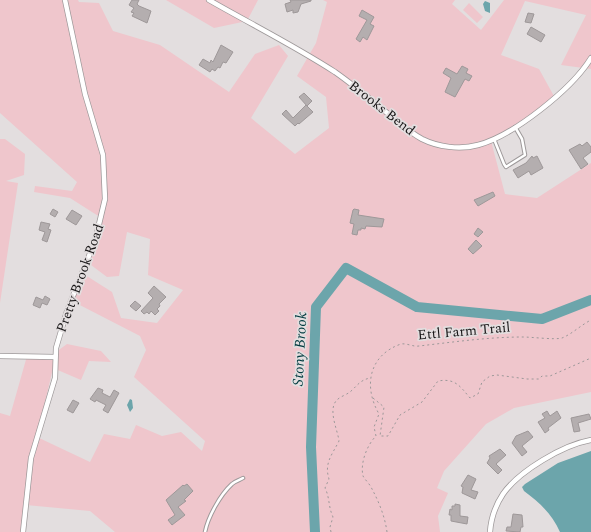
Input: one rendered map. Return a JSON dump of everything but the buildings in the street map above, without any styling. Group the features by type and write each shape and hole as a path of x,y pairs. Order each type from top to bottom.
{"street":[{"name":"Pretty Brook Road","path":"23,532 31,458 56,378 55,357 67,311 100,227 106,184 104,155 85,94 65,0"},
{"name":"Brooks Bend","path":"210,0 327,67 421,138 440,145 466,147 494,139 515,127 554,98 571,82 591,58"},
{"path":"0,356 55,357"},
{"path":"490,532 491,521 498,503 513,482 553,454 571,446 591,440"}],"lane":[{"path":"494,139 506,167 525,155 522,139 515,127"},
{"path":"204,532 224,494 233,483 243,478"}],"path":[{"name":"Ettl Farm Trail","path":"370,378 375,364 388,351 403,344 417,346 480,338 562,338 591,320"},
{"path":"373,398 384,407 380,436 388,436 400,415 422,402 438,381 448,381 462,386 470,398 478,394 482,382 490,376 497,375 527,379 539,378 542,376 550,376 591,358"},
{"path":"331,532 330,527 333,517 328,506 329,495 325,488 329,479 326,470 339,441 336,433 334,406 337,400 347,394 361,380 370,378 369,382 373,398 380,414 374,427 376,436 368,444 364,459 363,476 372,488 383,513 387,532"}],"shaded area":[{"path":"0,0 78,0 79,2 99,3 113,31 160,45 229,92 255,54 279,45 288,56 251,118 295,154 329,128 326,97 297,76 316,43 327,2 323,0 455,0 452,4 481,30 504,0 591,0 591,69 561,65 586,15 525,1 501,55 539,69 555,98 491,141 505,194 537,198 591,163 591,392 514,408 486,424 444,471 437,488 448,493 438,516 440,532 115,532 90,511 26,505 23,532 0,532 0,413 10,416 27,356 52,355 67,344 101,351 111,362 89,361 81,380 53,368 37,437 90,462 104,434 130,439 136,425 162,436 181,432 202,451 205,441 134,377 146,350 140,336 70,300 82,273 112,292 121,318 157,323 183,290 148,275 150,239 127,232 119,276 107,277 87,262 103,219 70,198 34,192 35,186 72,191 77,182 0,113"},
{"path":"166,0 258,0 247,21 214,28"},
{"path":"469,3 483,17 477,23 463,10"},
{"path":"0,139 5,139 25,154 24,175 6,181 18,183 0,303"}],"water":[{"path":"485,1 490,3 490,13 485,11 483,4"},
{"path":"130,399 132,400 133,408 130,412 127,405"},
{"path":"591,451 591,532 560,532 549,514 540,504 524,491 522,487 558,463"}],"waterway":[{"name":"Stony Brook","path":"315,532 311,447 316,307 346,268 417,307 542,319 591,300"}]}
